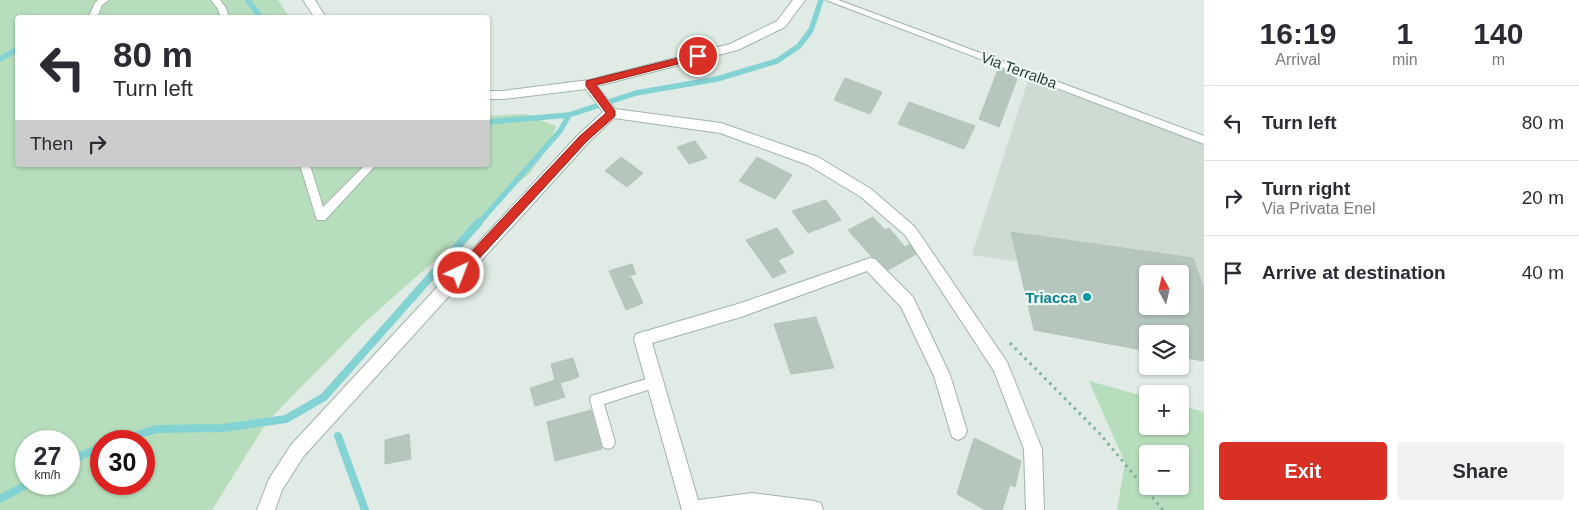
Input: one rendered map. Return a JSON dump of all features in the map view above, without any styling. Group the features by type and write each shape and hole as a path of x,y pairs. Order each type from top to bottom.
{"street":[{"path":"309,0 319,15"},
{"path":"490,95 590,84 734,47 781,24 799,0"},
{"path":"590,84 611,113 721,128 813,161 866,193 910,230 1001,367 1033,449 1035,510"},
{"path":"266,510 275,485 297,450 584,139 611,113"},
{"path":"814,510 752,502 692,510 656,382 642,340 741,310 870,264 907,302 942,375 958,430"}],"lane":[{"path":"94,15 99,4 105,0"},
{"path":"215,0 222,8 224,15"},
{"name":"Via Terralba","path":"832,1 1204,140"},
{"path":"307,167 321,217 369,167"},
{"path":"608,442 596,400 656,382"}],"path":[{"path":"1004,336 1100,434 1163,510"}],"shaded area":[{"path":"1029,77 1204,145 1204,289 1193,258 1012,232 1019,262 972,255"}],"green space":[{"path":"0,0 278,0 288,15 15,15 15,167 490,167 490,116 525,114 556,126 546,151 529,174 502,194 481,220 366,321 267,422 212,510 0,510"},
{"path":"1089,381 1139,395 1139,435 1189,435 1189,408 1204,412 1204,510 1117,510 1125,463"}],"building":[{"path":"1000,69 1016,74 1014,78 1017,79 999,127 979,119 997,72"},
{"path":"845,78 882,92 870,114 834,100"},
{"path":"909,102 975,126 964,149 898,124"},
{"path":"695,141 707,158 689,164 677,147"},
{"path":"621,157 643,173 627,187 605,171"},
{"path":"757,157 792,175 775,199 739,181"},
{"path":"826,200 841,220 808,233 792,211"},
{"path":"873,217 885,230 889,228 905,247 910,244 918,253 885,272 848,230"},
{"path":"777,228 794,253 778,260 786,272 773,278 746,240"},
{"name":"Triacca","path":"1011,232 1193,258 1204,289 1204,361 1189,358 1189,325 1139,325 1139,349 1034,330"},
{"path":"632,264 636,274 628,276 629,278 631,277 643,303 626,310 609,271"},
{"path":"816,317 834,368 791,374 774,324"},
{"path":"573,358 579,377 560,383 565,397 535,406 530,388 555,380 551,364"},
{"path":"591,410 602,449 555,461 547,422"},
{"path":"409,434 411,459 385,464 385,440"},
{"path":"974,438 1021,461 1015,487 1010,485 1002,510 985,510 957,494"}],"waterway":[{"path":"248,0 259,15"},
{"path":"569,115 636,93 717,79 777,61 799,46 811,30 821,0"},
{"path":"0,59 15,51"},
{"path":"478,224 560,131 569,115"},
{"path":"490,122 569,115"},
{"path":"153,430 223,428 286,419 324,397 479,222"},
{"path":"338,436 365,510"},
{"path":"80,456 90,452"},
{"path":"0,499 15,491"}],"place":[{"name":"Triacca","path":"1087,297"}],"route":[{"path":"459,273 584,139 612,113 590,84 698,56"}]}
